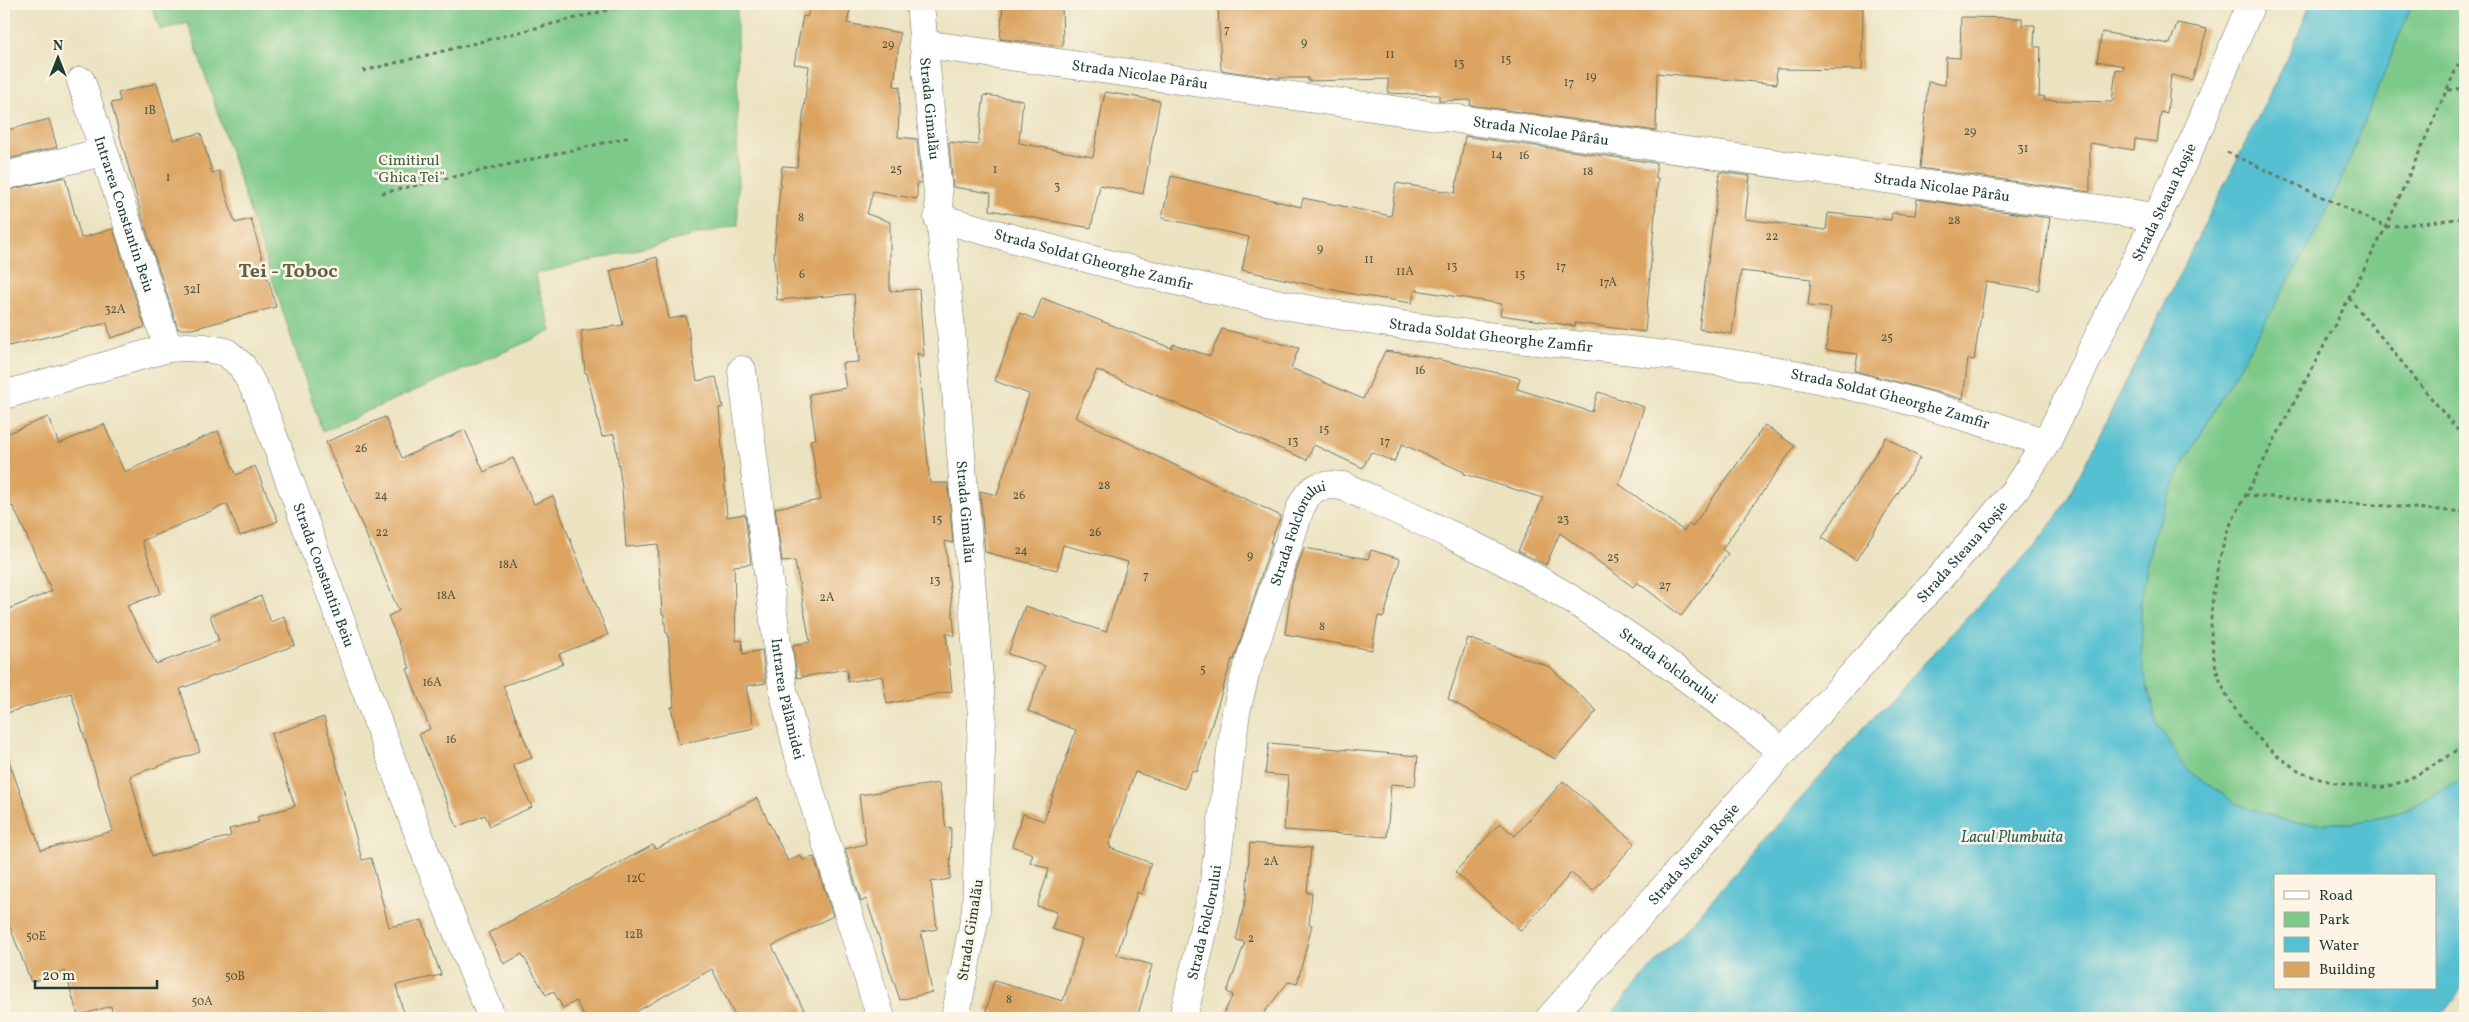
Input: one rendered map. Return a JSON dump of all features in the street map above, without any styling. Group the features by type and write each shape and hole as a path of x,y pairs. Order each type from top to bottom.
{"street":[{"name":"Strada Gimalău","path":"920,4 938,218 952,341 982,716 977,901 955,1018"},
{"name":"Strada Steaua Roșie","path":"1550,1018 1783,752 1979,534 2015,490 2046,443 2157,217 2195,137 2249,4"},
{"name":"Strada Nicolae Pârâu","path":"923,44 2157,217"},
{"name":"Intrarea Constantin Beiu","path":"81,81 168,348"},
{"path":"4,176 103,152"},
{"name":"Strada Soldat Gheorghe Zamfir","path":"938,218 1086,260 1282,306 1410,327 1753,367 1857,386 1974,418 2046,443"},
{"name":"Strada Constantin Beiu","path":"4,395 168,348 205,348 226,352 242,366 259,397 428,860 492,1018"},
{"name":"Intrarea Pălămidei","path":"742,370 783,690 799,756 882,1018"},
{"name":"Strada Folclorului","path":"1183,1018 1213,889 1236,712 1245,675 1298,512 1304,498 1314,488 1328,484 1343,486 1463,540 1535,578 1600,617 1660,658 1783,752"}],"path":[{"path":"363,71 632,4"},
{"path":"2465,49 2386,227 2228,529 2216,570 2210,623 2217,672 2231,705 2260,741 2301,771 2344,786 2388,787 2440,762 2465,744"},
{"path":"2447,90 2465,88"},
{"path":"382,193 630,137"},
{"path":"2224,150 2386,227 2465,218"},
{"path":"2349,298 2465,439"},
{"path":"2245,495 2465,512"}],"green space":[{"name":"Cimitirul \"Ghica Tei\"","path":"151,4 737,4 738,225 535,274 552,331 322,431 188,23 160,30"},
{"path":"2412,4 2465,4 2465,777 2404,811 2354,823 2296,823 2237,804 2187,771 2157,724 2143,669 2140,604 2153,536 2179,472 2320,226 2344,173"}],"water":[{"name":"Lacul Plumbuita","path":"2310,4 2412,4 2344,173 2320,226 2179,472 2153,536 2140,604 2143,669 2157,724 2187,770 2237,804 2296,823 2354,823 2404,811 2465,777 2465,983 2439,1018 1607,1018 1859,733 2035,545 2063,508 2293,47"}],"building":[{"path":"811,4 851,4 847,23 900,33 894,86 900,87 898,137 917,139 921,183 917,182 917,199 873,191 867,214 890,222 890,291 919,289 924,356 917,353 930,483 948,483 953,543 945,541 955,636 946,633 952,691 887,704 882,676 848,682 847,669 797,678 793,645 810,642 795,561 782,562 775,508 821,500 810,440 816,439 809,394 846,388 842,363 859,362 854,294 777,300 774,254 782,166 797,167 809,66 794,64 803,16 807,17"},
{"path":"1003,4 1062,4 1063,46 1000,39"},
{"path":"1218,4 1795,4 1863,7 1862,70 1776,69 1777,84 1657,73 1656,131 1470,105 1471,100 1439,101 1439,95 1388,93 1388,79 1308,81 1308,78 1275,78 1221,70"},
{"path":"1961,17 2022,18 2022,25 2035,25 2034,47 2041,47 2039,96 2045,97 2044,100 2112,102 2116,69 2123,70 2124,66 2097,61 2102,32 2170,44 2177,23 2207,29 2192,80 2171,75 2167,114 2161,112 2157,142 2135,139 2134,150 2090,143 2090,192 1920,168 1928,82 1945,85 1946,57 1960,58"},
{"path":"157,83 173,140 201,133 212,173 219,171 235,223 251,219 276,307 192,329 178,329 143,220 111,103 120,101 118,93"},
{"path":"1105,92 1160,101 1143,194 1100,185 1091,228 990,210 991,193 953,187 949,142 978,145 984,95 1023,100 1019,143 1093,157"},
{"path":"49,119 57,147 4,160 4,131"},
{"path":"1465,136 1656,163 1656,178 1658,178 1645,332 1575,323 1575,326 1500,315 1502,304 1415,290 1412,303 1357,295 1242,270 1249,237 1162,218 1171,176 1301,207 1303,198 1391,216 1396,183 1455,193"},
{"path":"1720,172 1750,176 1745,219 1826,230 1828,213 1891,220 1892,213 1915,215 1917,199 2050,218 2039,290 1986,282 1974,360 1968,359 1963,399 1855,371 1858,354 1826,350 1831,308 1808,306 1811,279 1741,271 1732,334 1699,329"},
{"path":"65,177 81,238 113,229 145,327 111,338 107,323 4,347 4,191"},
{"path":"657,257 669,319 686,316 697,381 716,377 723,407 719,408 727,517 745,514 751,564 734,566 736,641 742,640 743,654 762,650 766,683 746,686 754,728 679,744 671,707 674,707 668,633 666,633 664,614 662,614 658,544 626,547 622,488 614,434 602,437 587,373 585,373 581,331 623,325 610,271"},
{"path":"1042,298 1171,348 1173,344 1210,356 1222,329 1299,348 1291,368 1363,399 1385,351 1423,356 1520,378 1517,389 1592,412 1598,392 1644,407 1619,484 1684,531 1689,524 1692,527 1765,425 1795,446 1722,549 1728,554 1681,616 1637,582 1633,587 1560,533 1546,565 1518,551 1543,498 1464,474 1464,472 1402,444 1394,462 1371,452 1363,468 1314,445 1307,460 1097,370 1075,417 1281,516 1270,542 1272,542 1234,660 1232,659 1197,772 1192,770 1185,789 1135,772 1109,845 1111,846 1110,848 1151,863 1142,894 1137,892 1117,955 1152,965 1137,1018 1014,1018 986,1011 994,981 1063,1001 1082,939 1052,929 1057,912 1037,906 1049,869 1030,862 1033,854 1012,846 1023,814 1044,821 1076,730 1028,711 1045,666 1008,654 1025,606 1106,632 1128,562 1063,545 1057,570 985,552 980,491 997,495 1029,394 995,381 1020,313 1034,319"},
{"path":"48,417 59,444 104,424 124,472 218,431 236,475 255,466 278,521 240,536 227,504 142,541 161,593 127,606 156,664 219,641 210,616 261,596 271,622 284,616 295,645 180,689 200,752 130,776 152,856 231,836 229,829 259,822 257,817 295,806 271,734 324,717 362,860 371,858 389,927 422,920 441,975 396,985 405,1018 113,1018 111,1006 78,1016 65,971 31,982 10,927 4,929 4,760 8,759 41,850 113,831 71,693 4,714 4,611 52,591 13,506 4,509 4,435"},
{"path":"385,417 402,458 465,430 484,472 513,458 534,504 553,496 608,635 559,654 563,664 503,686 532,758 513,765 532,807 490,826 485,815 457,827 419,734 430,729 407,669 410,668 388,616 399,611 326,442"},
{"path":"1886,437 1920,458 1856,560 1822,538"},
{"path":"1304,548 1368,559 1371,550 1400,559 1384,617 1378,616 1372,650 1285,634 1292,584"},
{"path":"1468,638 1550,667 1597,711 1555,759 1448,699"},
{"path":"1269,743 1418,756 1415,786 1391,784 1387,837 1284,830 1288,776 1265,774"},
{"path":"1563,781 1635,843 1593,891 1571,873 1521,931 1455,872 1500,823 1515,836"},
{"path":"939,783 946,828 951,827 950,879 931,882 937,929 921,932 932,992 900,1000 866,899 861,902 845,849 866,844 859,795"},
{"path":"757,798 788,861 800,855 803,860 814,857 833,916 772,946 808,1018 736,1018 712,969 625,1018 585,1018 576,1001 563,1008 553,991 546,995 522,954 504,964 488,933 653,845 656,849"},
{"path":"1250,843 1311,848 1307,893 1312,893 1309,924 1312,925 1297,984 1288,982 1260,1018 1221,1018 1233,995 1227,992 1245,942 1236,940 1246,897"}],"district":[{"name":"Tei - Toboc","path":"288,270"}]}
